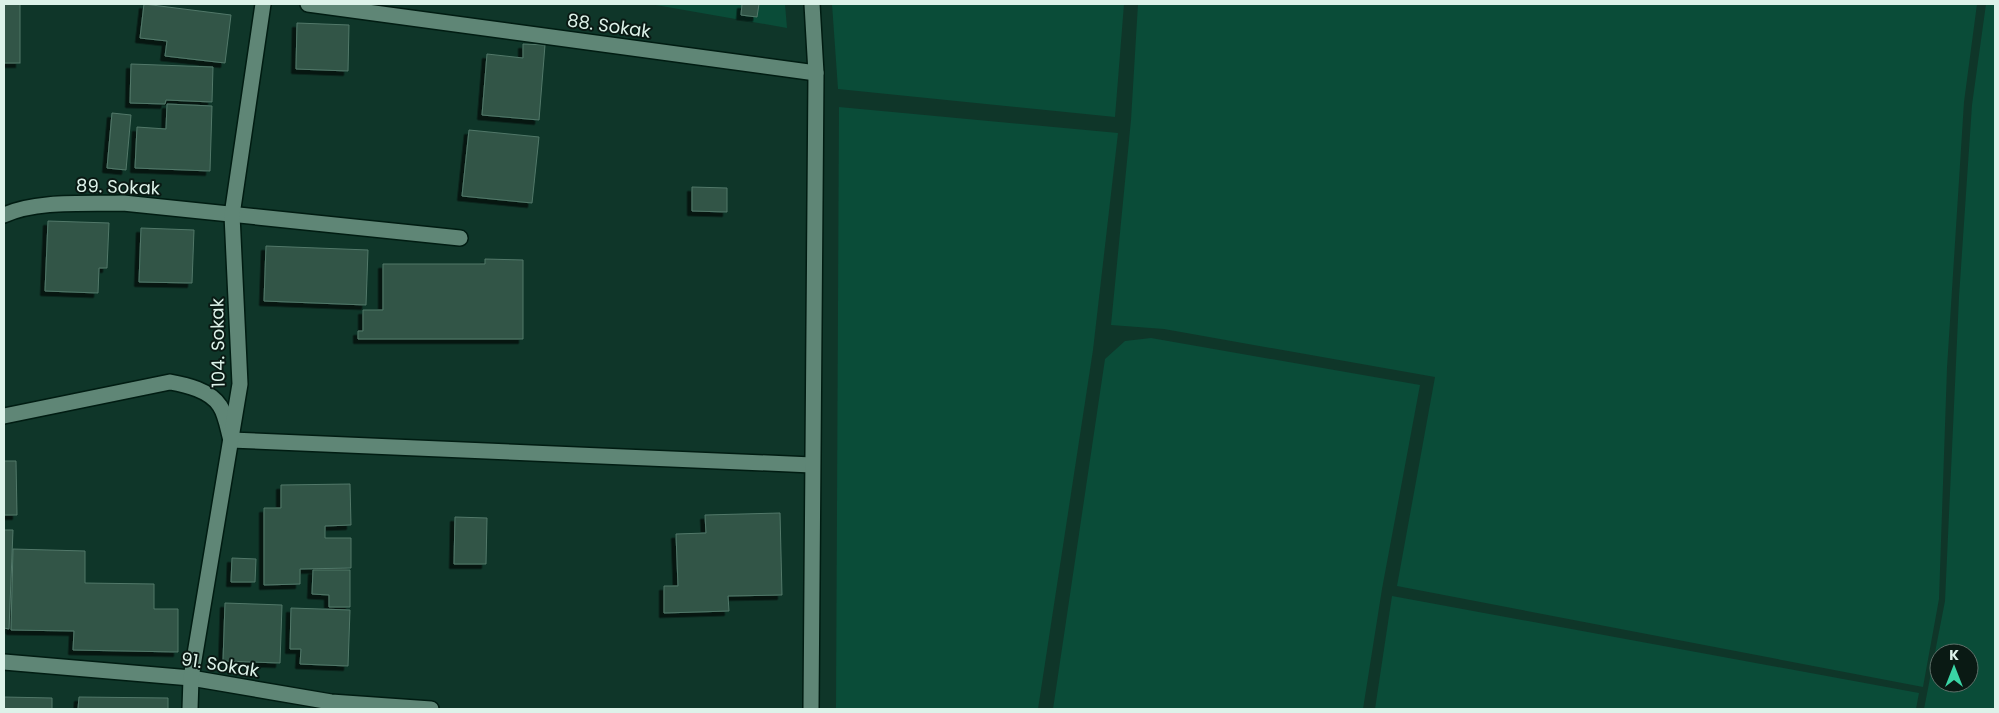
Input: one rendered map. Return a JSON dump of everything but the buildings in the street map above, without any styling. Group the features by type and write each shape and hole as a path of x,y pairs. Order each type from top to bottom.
{"street":[{"name":"104. Sokak","path":"190,709 191,678 240,384 232,215 262,4"},
{"name":"88. Sokak","path":"308,4 816,73"},
{"path":"811,709 816,73 812,4"},
{"name":"89. Sokak","path":"4,215 14,210 68,204 123,203 460,238"},
{"path":"4,416 170,382 189,386 208,396 220,406 231,440 812,465"},
{"name":"91. Sokak","path":"4,662 191,678 331,702 431,709"}],"green space":[{"path":"650,4 785,4 787,28"},
{"path":"832,4 1124,4 1115,117 838,89"},
{"path":"1138,4 1977,4 1964,102 1947,368 1939,599 1931,643 1929,643 1923,687 1397,586 1435,377 1164,329 1111,325 1131,120"},
{"path":"1986,4 1995,4 1995,709 1924,709 1929,683 1929,693 1979,693 1979,643 1937,643 1945,601 1959,297 1972,105"},
{"path":"839,107 1118,133 1093,350 1038,709 836,709"},
{"path":"1151,338 1420,385 1382,589 1363,709 1053,709 1105,359 1125,341"},
{"path":"1392,596 1919,693 1916,709 1375,709"}]}
